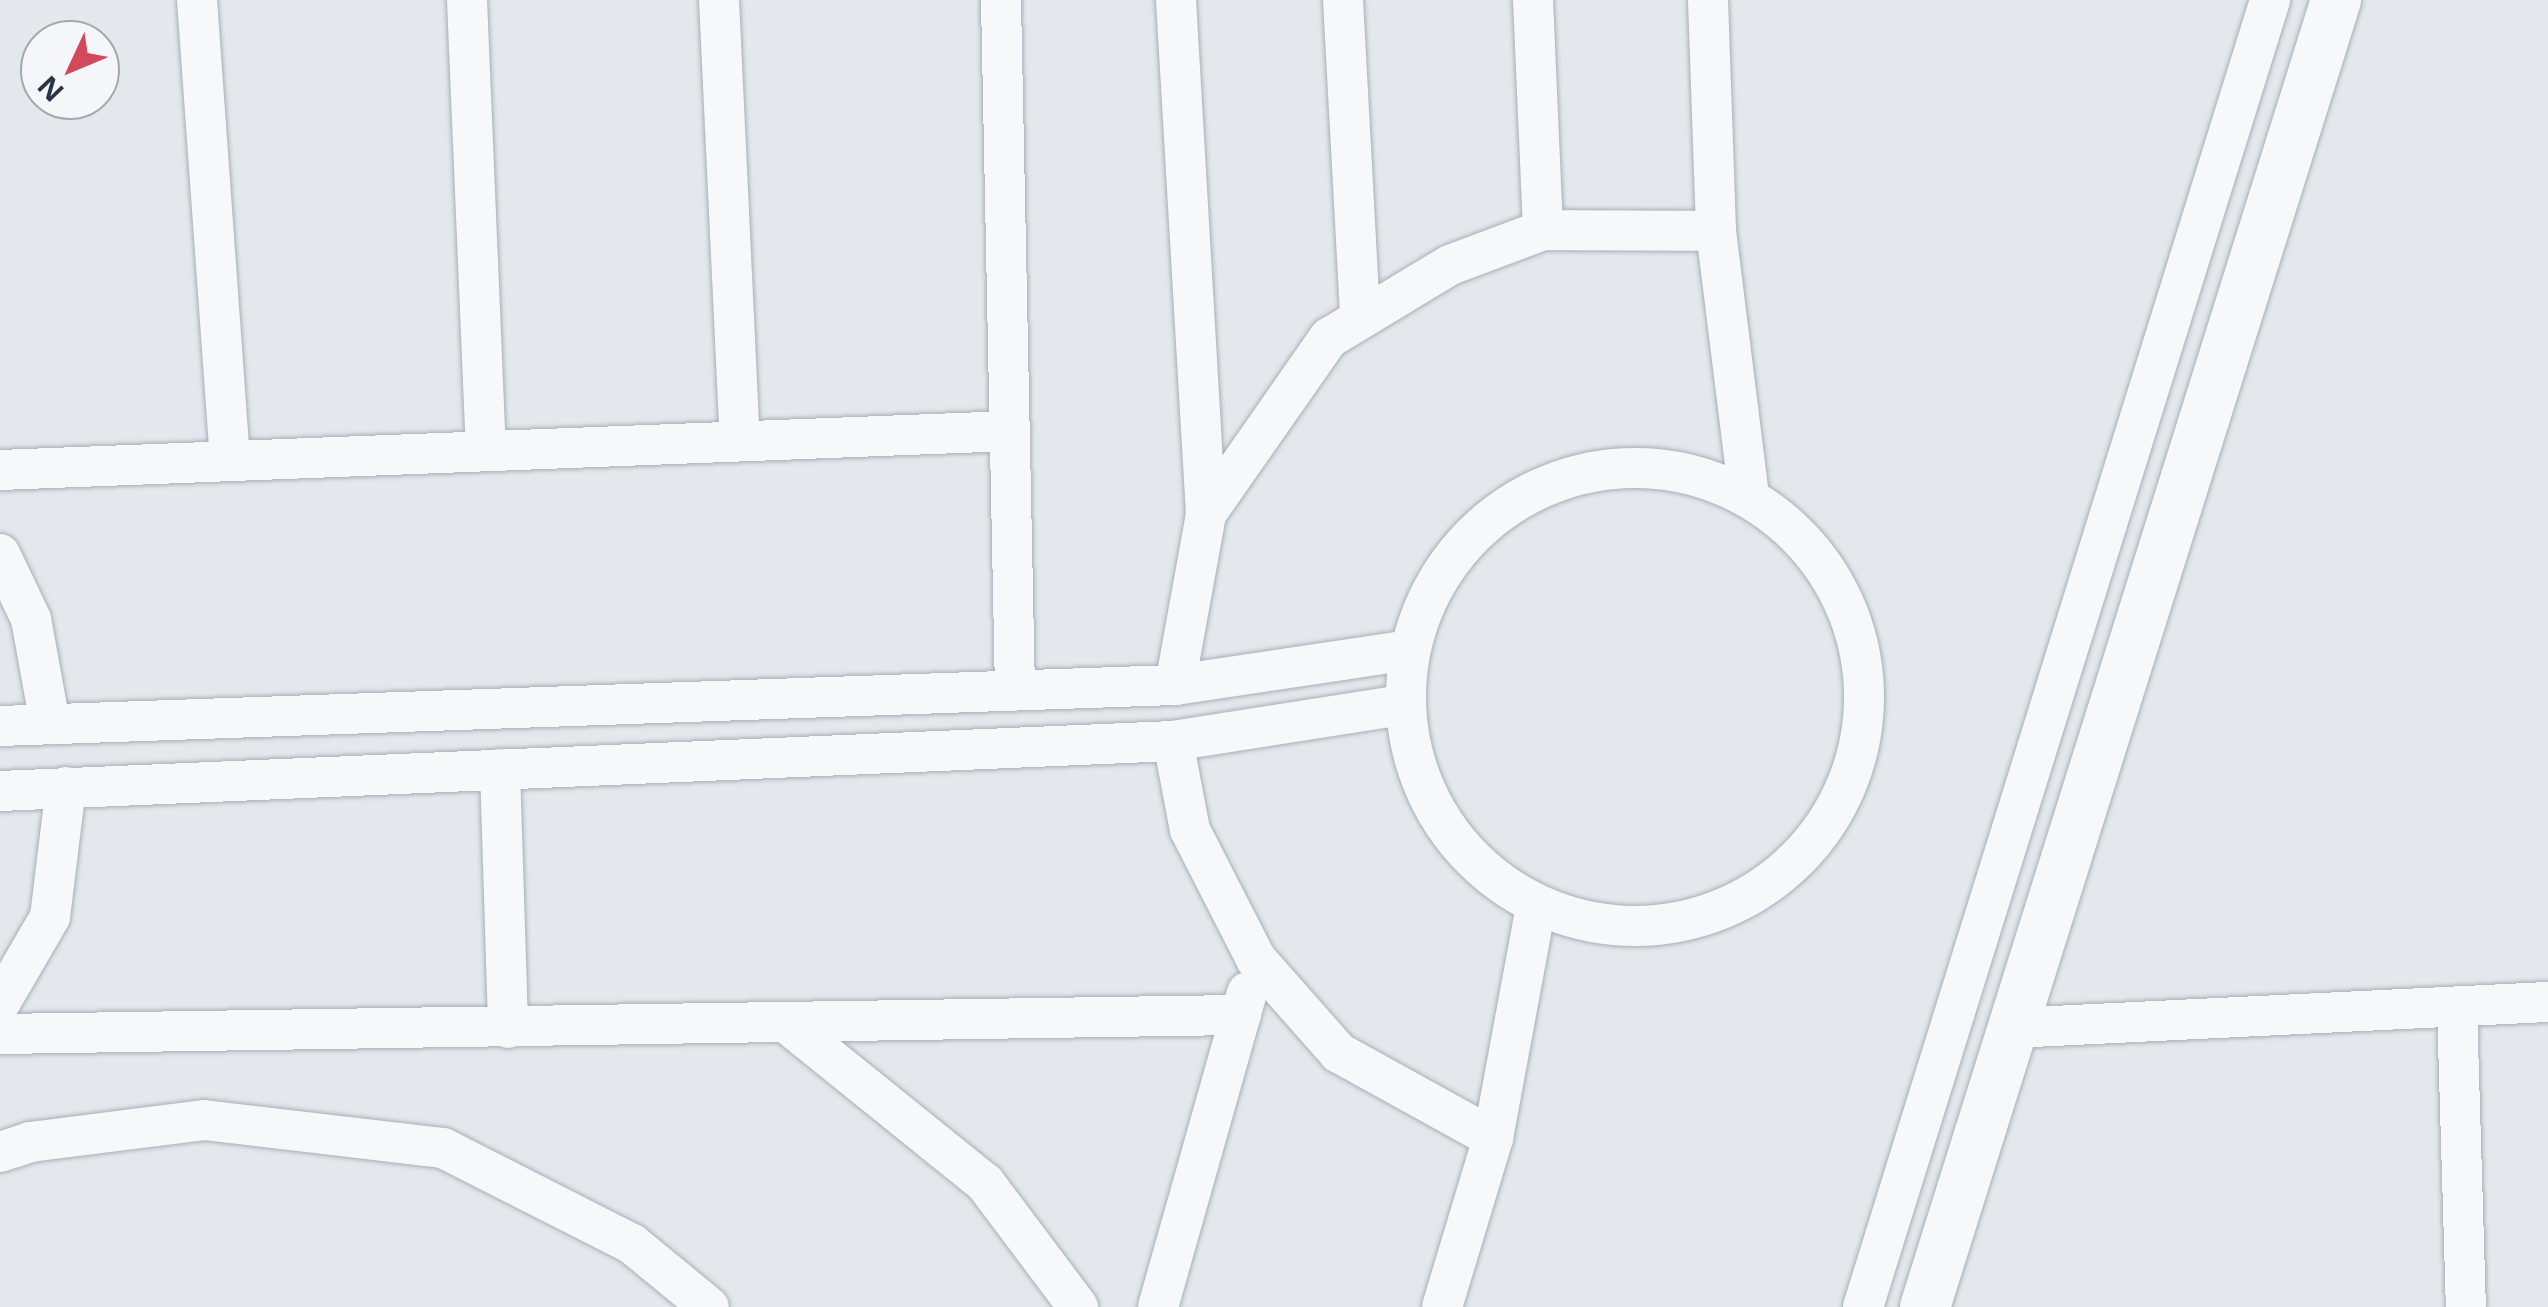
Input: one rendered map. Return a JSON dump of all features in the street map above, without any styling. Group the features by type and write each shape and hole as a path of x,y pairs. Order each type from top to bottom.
{"street":[{"path":"197,0 230,461"},
{"path":"467,0 486,451"},
{"path":"719,0 740,442"},
{"path":"1001,0 1015,690"},
{"path":"1175,685 1206,514 1176,0"},
{"path":"1343,0 1360,319"},
{"path":"1533,0 1543,230"},
{"path":"1708,0 1716,232 1749,496"},
{"path":"1863,1307 2270,0"},
{"path":"1925,1307 2336,0"},
{"path":"1206,514 1328,338 1450,265 1543,230 1716,232"},
{"path":"0,470 1010,431"},
{"path":"1666,468 1749,496 1816,552 1856,630 1866,716 1843,799 1790,869 1716,914 1630,928 1536,906 1473,861 1423,789 1404,705 1408,650 1440,570 1500,508 1580,471 1666,468"},
{"path":"0,554 31,619 50,724"},
{"path":"0,726 1175,685 1408,650"},
{"path":"0,791 1173,741 1404,705"},
{"path":"1173,741 1190,830 1256,959 1339,1054 1493,1138"},
{"path":"500,769 508,1028"},
{"path":"0,1003 50,917 66,787"},
{"path":"1442,1307 1493,1138 1536,906"},
{"path":"1158,1307 1256,959"},
{"path":"2012,1028 2548,1002"},
{"path":"2457,1007 2466,1307"},
{"path":"0,1034 1241,1016"},
{"path":"789,1025 985,1183 1078,1307"},
{"path":"0,1152 30,1142 204,1120 443,1148 632,1244 709,1307"}]}
